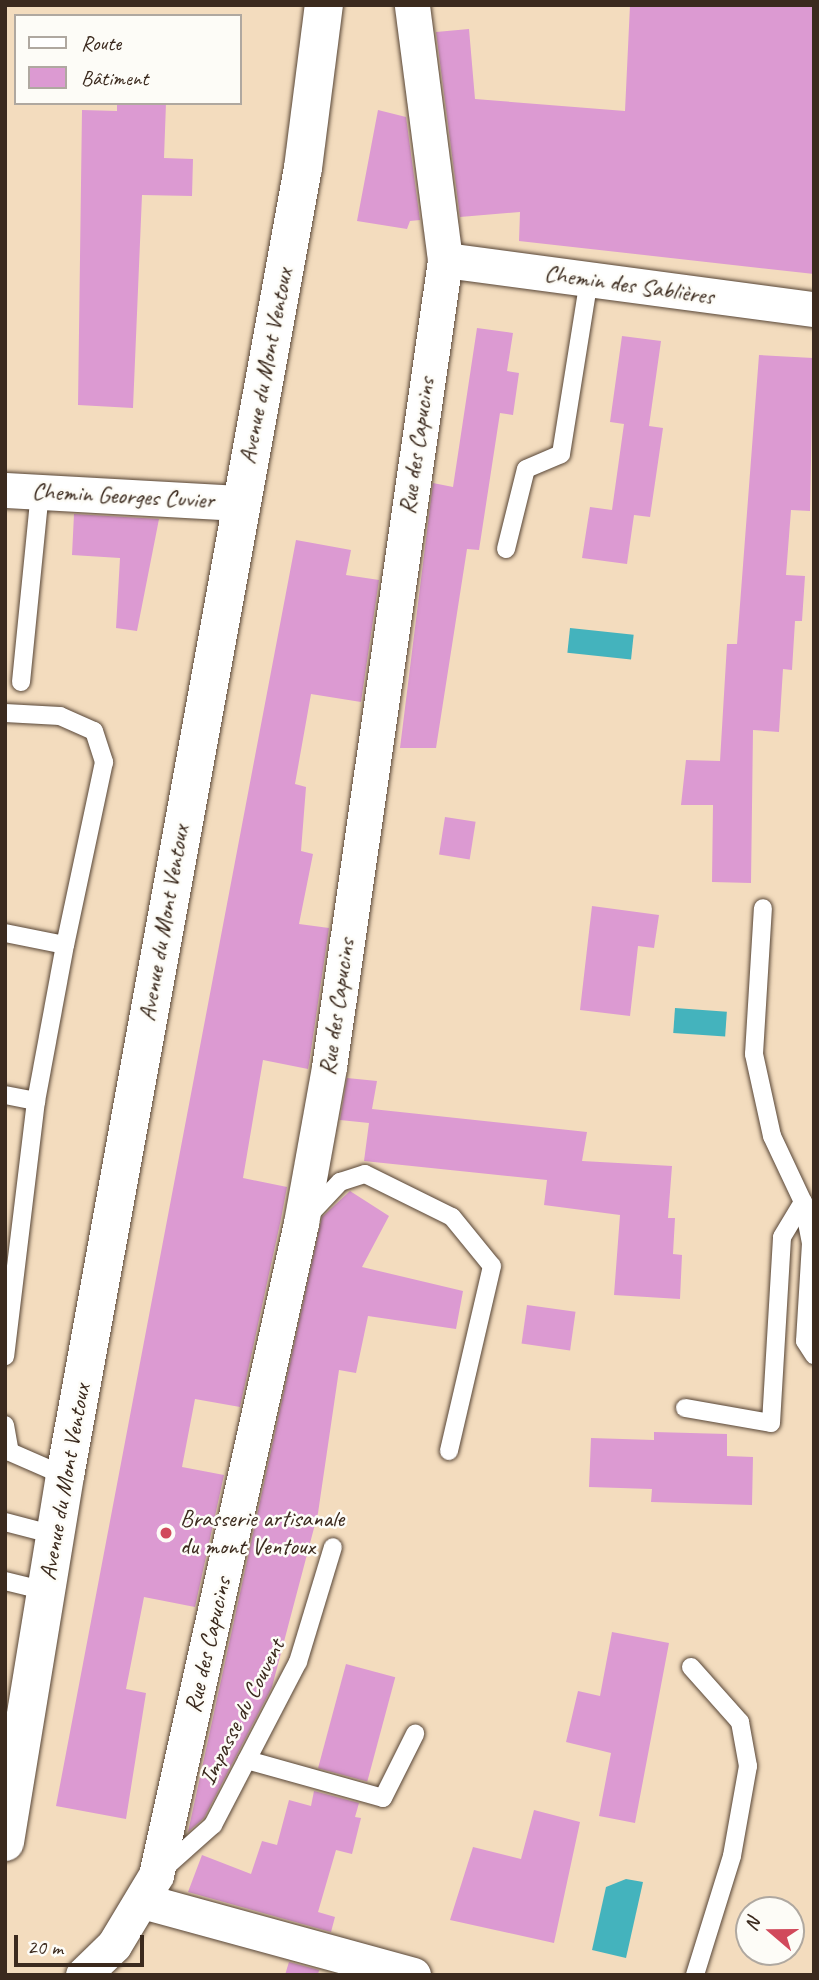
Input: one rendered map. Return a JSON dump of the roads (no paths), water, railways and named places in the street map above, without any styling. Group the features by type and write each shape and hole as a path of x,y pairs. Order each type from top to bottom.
{"main road":[{"name":"Avenue du Mont Ventoux","path":"7,1820 65,1476 316,91 324,5"}],"street":[{"name":"Rue des Capucins","path":"83,1975 114,1945 150,1888 302,1223 445,260 412,5"},
{"name":"Chemin des Sablières","path":"445,260 814,309"},
{"name":"Chemin Georges Cuvier","path":"5,490 240,503"},
{"path":"150,1888 413,1975"}],"lane":[{"path":"506,549 526,469 561,454 589,279"},
{"path":"22,682 40,492"},
{"path":"5,713 60,716 94,731 104,762 65,945 12,1242 5,1356"},
{"path":"763,908 754,1054 772,1136 803,1202 811,1243 805,1341 814,1355"},
{"path":"5,933 65,945"},
{"path":"5,1095 36,1101"},
{"path":"302,1223 340,1182 365,1174 452,1217 492,1266 449,1451"},
{"path":"685,1408 771,1423 782,1237 803,1202"},
{"path":"5,1425 10,1452 65,1476"},
{"path":"5,1522 55,1535"},
{"name":"Impasse du Couvent","path":"150,1888 213,1825 298,1662 334,1547"},
{"path":"5,1581 46,1591"},
{"path":"691,1667 740,1721 748,1766 732,1856 695,1975"},
{"path":"247,1760 383,1798 415,1734"}],"water":[{"path":"570,628 634,635 631,660 567,653"},
{"path":"675,1008 727,1012 725,1037 673,1033"},
{"path":"626,1879 643,1882 626,1958 592,1950 606,1887"}],"place":[{"name":"Brasserie artisanale du mont Ventoux","path":"166,1533"}]}
